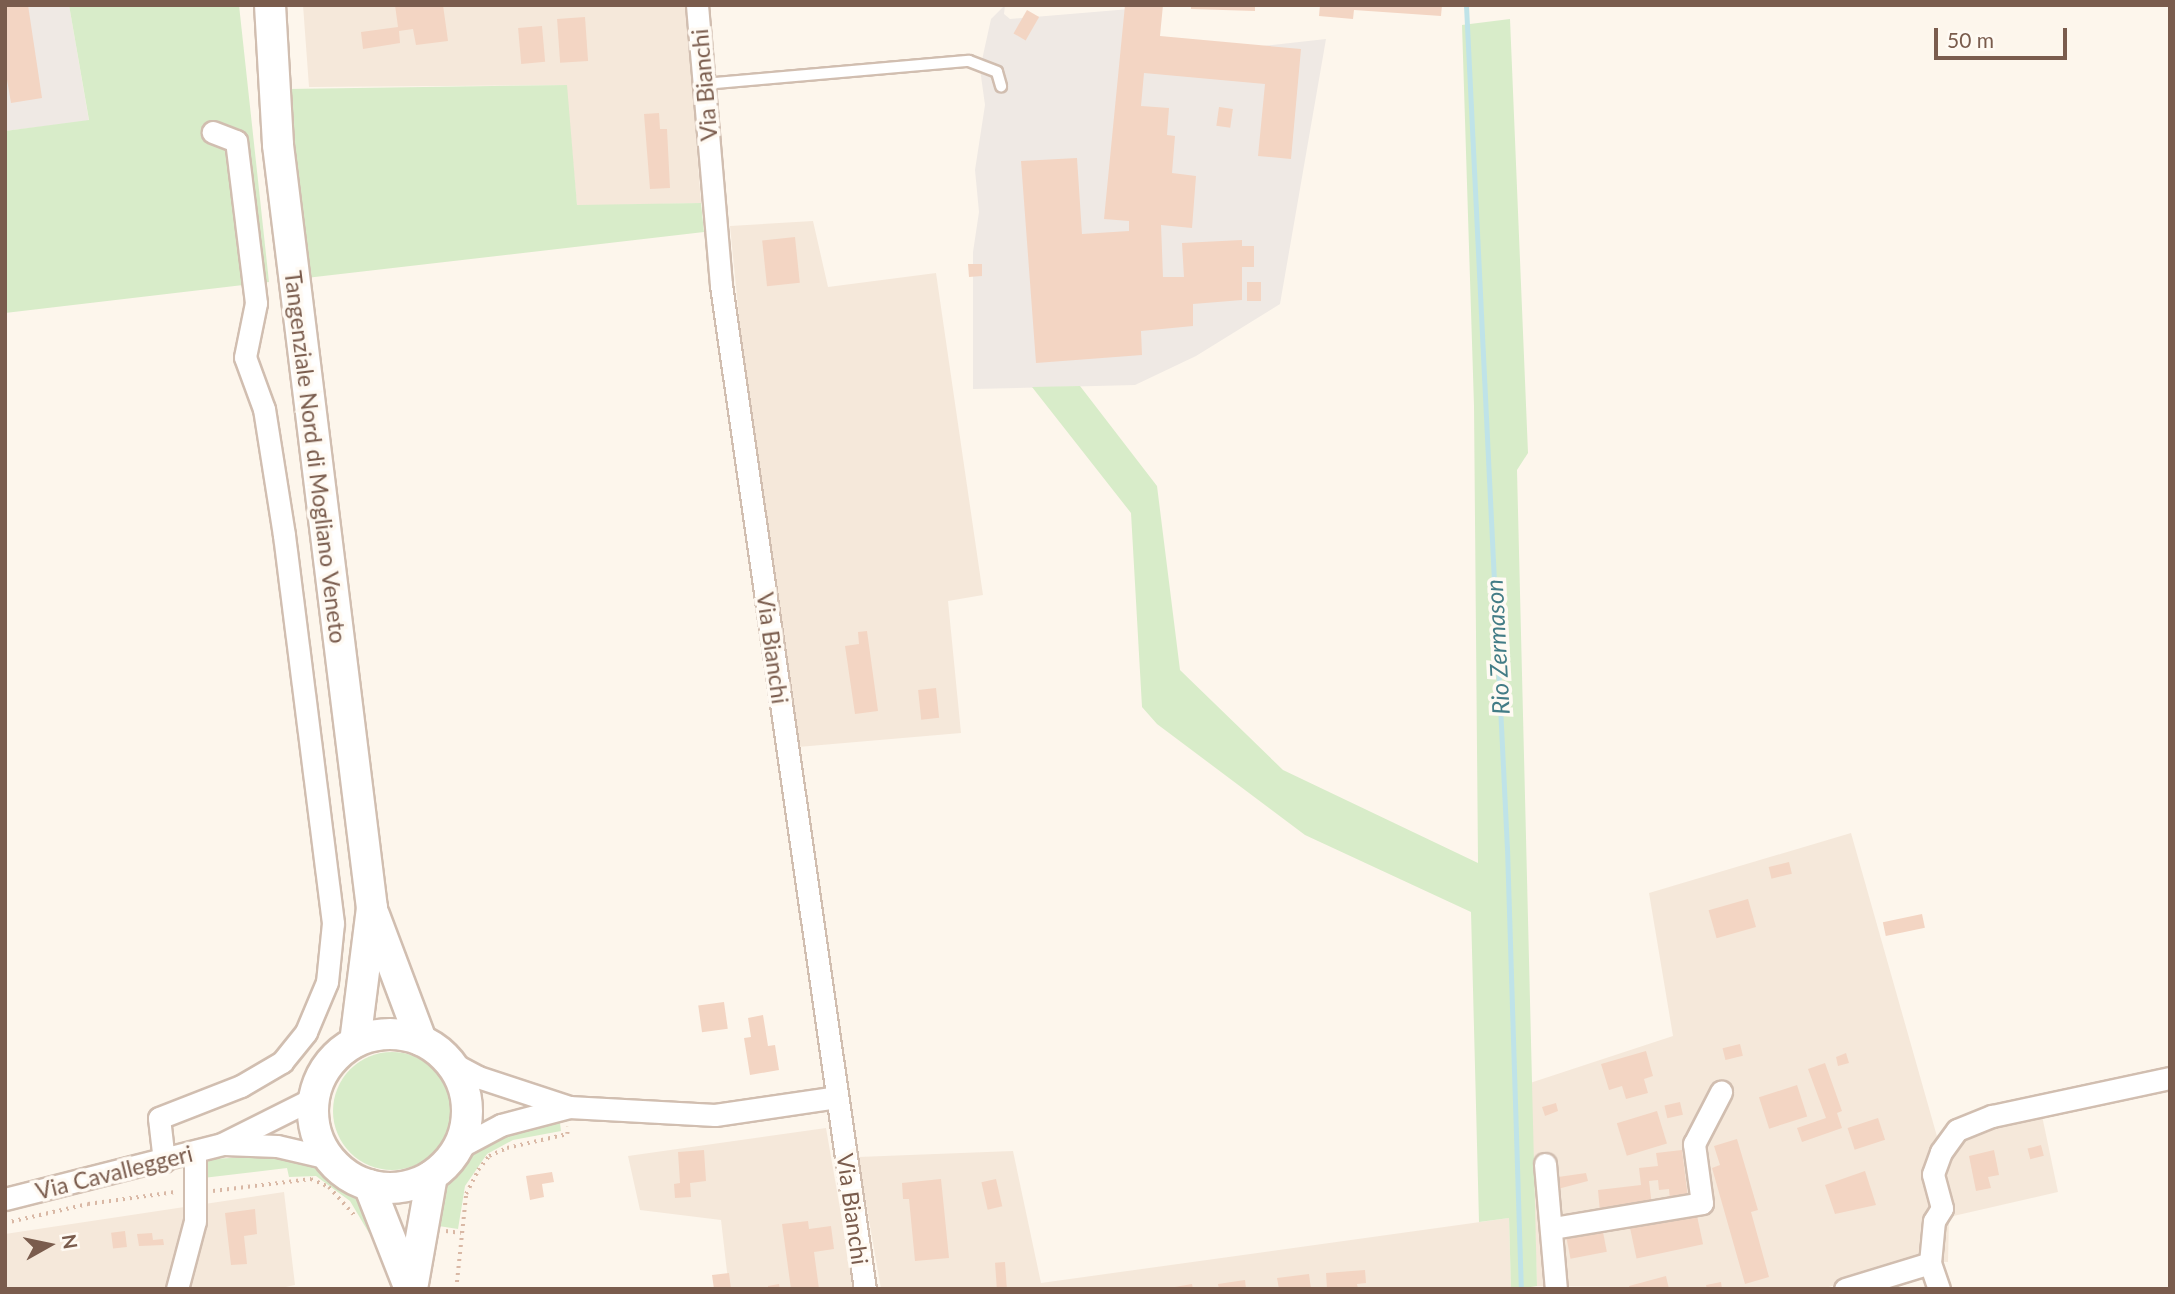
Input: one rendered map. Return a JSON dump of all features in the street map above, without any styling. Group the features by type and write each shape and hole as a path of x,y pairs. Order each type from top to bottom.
{"main road":[{"name":"Tangenziale Nord di Mogliano Veneto","path":"270,5 278,145 372,908"},
{"path":"372,908 421,1040"},
{"path":"355,1042 372,908"},
{"path":"379,1035 421,1040 450,1062 466,1104 458,1148 432,1176 402,1187 369,1185 329,1158 316,1129 314,1098 323,1074 355,1042 379,1035"},
{"path":"411,1289 432,1176"},
{"path":"369,1185 411,1289"}],"street":[{"name":"Via Bianchi","path":"697,5 721,285 864,1289"},
{"path":"164,1161 159,1118 251,1080 282,1062 306,1032 327,982 333,923 284,535 264,408 245,356 256,303 236,141 214,132"},
{"path":"450,1062 478,1077 569,1107 595,1111 715,1115 836,1097"},
{"path":"1939,1289 1930,1263 1934,1221 1942,1208 1933,1174 1941,1152 1957,1130 1992,1116 2170,1078"},
{"path":"1553,1228 1702,1203 1694,1144 1721,1092"},
{"path":"222,1144 314,1098"},
{"path":"458,1148 501,1125 569,1107"},
{"path":"222,1144 276,1146 329,1158"},
{"name":"Via Cavalleggeri","path":"5,1199 164,1161 222,1144"},
{"path":"177,1289 195,1221 195,1152"},
{"path":"1545,1164 1553,1228 1556,1289"},
{"path":"1845,1289 1930,1263"}],"lane":[{"path":"704,84 969,61 997,72 1001,86"}],"path":[{"path":"456,1289 458,1252 467,1194 489,1156 534,1139 567,1134 570,1120 595,1111"},
{"path":"203,1192 311,1178 329,1187 361,1226"},
{"path":"5,1223 88,1204 176,1192 183,1195"}],"shaded area":[{"path":"5,5 69,5 89,121 5,131"},
{"path":"303,5 686,5 701,203 577,206 566,85 309,87"},
{"path":"1005,5 1004,14 1010,19 1154,7 1153,58 1326,39 1280,304 1196,356 1135,385 973,389 973,252 979,212 975,170 985,105 980,69 991,19"},
{"path":"813,221 828,287 936,273 983,595 948,601 961,733 798,747 745,378 730,226"},
{"path":"1851,833 1940,1147 1963,1131 2041,1111 2058,1192 1949,1217 1948,1262 1915,1261 1822,1289 1537,1286 1530,1083 1673,1036 1649,893"},
{"path":"826,1128 854,1289 729,1289 721,1220 640,1210 628,1156"},
{"path":"1013,1151 1041,1283 1509,1218 1511,1289 881,1289 858,1157"},
{"path":"284,1192 295,1285 276,1289 5,1289 5,1234"}],"green space":[{"path":"69,5 239,5 269,282 5,313 5,131 89,120"},
{"path":"1510,19 1528,453 1517,470 1537,1286 1518,1289 1511,1289 1509,1218 1479,1222 1471,912 1305,835 1157,724 1142,707 1131,513 1032,387 1080,386 1157,486 1180,670 1283,770 1478,863 1474,406 1462,25"},
{"path":"567,85 577,205 701,203 704,232 306,278 287,89"},
{"path":"392,1052 403,1053 425,1062 441,1078 450,1100 450,1122 441,1144 425,1160 403,1169 392,1170 381,1169 359,1160 343,1144 334,1122 333,1111 334,1100 343,1078 359,1062 381,1053"},
{"path":"560,1123 561,1131 513,1140 487,1154 465,1186 458,1229 432,1225 444,1186 477,1147 504,1133"},
{"path":"265,1156 318,1165 360,1200 374,1231 369,1233 350,1201 316,1176 289,1177 287,1168 203,1178 205,1164 212,1159"}],"building":[{"path":"5,5 28,5 42,98 11,103 5,68"},
{"path":"395,5 443,5 448,41 416,45 413,29 399,31 400,43 363,49 361,32 398,27"},
{"path":"1125,5 1163,5 1160,36 1301,49 1291,159 1258,156 1265,84 1144,73 1141,106 1169,108 1167,135 1175,136 1172,173 1196,176 1192,228 1161,225 1163,277 1184,277 1182,243 1242,240 1242,246 1254,246 1254,267 1242,267 1242,300 1193,304 1193,326 1141,331 1142,355 1036,363 1021,161 1077,158 1082,234 1129,231 1129,221 1104,219"},
{"path":"1191,5 1255,5 1255,11 1191,9"},
{"path":"1320,5 1442,5 1441,16 1354,10 1353,19 1319,16"},
{"path":"1027,10 1039,17 1026,40 1014,33"},
{"path":"585,17 588,61 560,63 557,19"},
{"path":"542,26 545,62 521,64 518,28"},
{"path":"1219,107 1233,109 1230,128 1216,126"},
{"path":"659,113 660,129 667,129 670,188 650,189 644,114"},
{"path":"795,237 800,283 767,286 762,240"},
{"path":"968,264 982,264 982,276 969,277"},
{"path":"1247,282 1261,282 1261,301 1247,301"},
{"path":"867,631 878,711 855,714 845,646 859,644 858,632"},
{"path":"936,688 939,718 921,720 918,690"},
{"path":"1789,862 1792,874 1772,879 1769,867"},
{"path":"1748,899 1756,927 1717,938 1709,910"},
{"path":"1922,914 1925,928 1886,936 1883,922"},
{"path":"724,1002 728,1029 702,1032 698,1006"},
{"path":"763,1015 768,1046 775,1045 779,1070 750,1075 744,1038 751,1037 748,1018"},
{"path":"1740,1044 1743,1056 1725,1060 1723,1048"},
{"path":"1646,1051 1653,1076 1644,1079 1648,1093 1626,1099 1622,1086 1609,1090 1601,1064"},
{"path":"1846,1053 1849,1063 1838,1066 1836,1057"},
{"path":"1825,1063 1842,1111 1837,1113 1842,1128 1802,1142 1797,1128 1826,1118 1808,1069"},
{"path":"1797,1085 1807,1116 1769,1129 1759,1097"},
{"path":"1680,1102 1683,1115 1667,1118 1664,1106"},
{"path":"1556,1103 1558,1111 1545,1116 1542,1107"},
{"path":"1657,1111 1667,1144 1627,1156 1617,1123"},
{"path":"1878,1118 1885,1140 1855,1150 1848,1128"},
{"path":"1737,1139 1758,1210 1751,1212 1769,1277 1745,1284 1712,1168 1720,1165 1714,1146"},
{"path":"2041,1145 2044,1156 2030,1159 2027,1149"},
{"path":"704,1150 706,1181 690,1183 691,1197 675,1198 674,1184 680,1183 678,1152"},
{"path":"1682,1150 1688,1198 1670,1200 1669,1189 1659,1190 1658,1180 1649,1181 1652,1206 1600,1212 1598,1190 1641,1185 1639,1168 1658,1166 1656,1153"},
{"path":"1994,1150 1999,1175 1988,1177 1991,1188 1976,1191 1969,1156"},
{"path":"1865,1171 1876,1205 1835,1214 1825,1185"},
{"path":"552,1172 554,1182 542,1184 544,1197 530,1200 526,1176"},
{"path":"1586,1173 1588,1181 1554,1190 1551,1178"},
{"path":"941,1179 949,1258 915,1261 909,1199 903,1199 902,1183"},
{"path":"996,1179 1002,1206 988,1210 981,1182"},
{"path":"255,1209 257,1234 244,1236 247,1264 231,1265 225,1213"},
{"path":"1696,1211 1703,1244 1637,1258 1629,1225"},
{"path":"808,1221 809,1229 831,1226 834,1249 814,1252 819,1289 791,1289 782,1224"},
{"path":"125,1231 127,1247 113,1249 111,1233"},
{"path":"1603,1232 1607,1252 1570,1259 1567,1239"},
{"path":"152,1233 153,1240 163,1239 164,1245 139,1246 137,1234"},
{"path":"1005,1262 1007,1289 997,1289 995,1263"},
{"path":"1365,1270 1366,1283 1357,1284 1358,1289 1327,1289 1326,1273"},
{"path":"729,1273 731,1289 714,1289 712,1275"},
{"path":"1309,1274 1311,1289 1279,1289 1277,1278"},
{"path":"1666,1276 1669,1289 1630,1289 1629,1286"},
{"path":"1245,1280 1246,1289 1219,1289 1218,1284"},
{"path":"1721,1282 1722,1289 1707,1289 1706,1285"},
{"path":"779,1284 780,1289 768,1289 768,1286"},
{"path":"1192,1284 1193,1289 1175,1287"}],"waterway":[{"name":"Rio Zermason","path":"1466,5 1507,848 1521,1289"}]}
